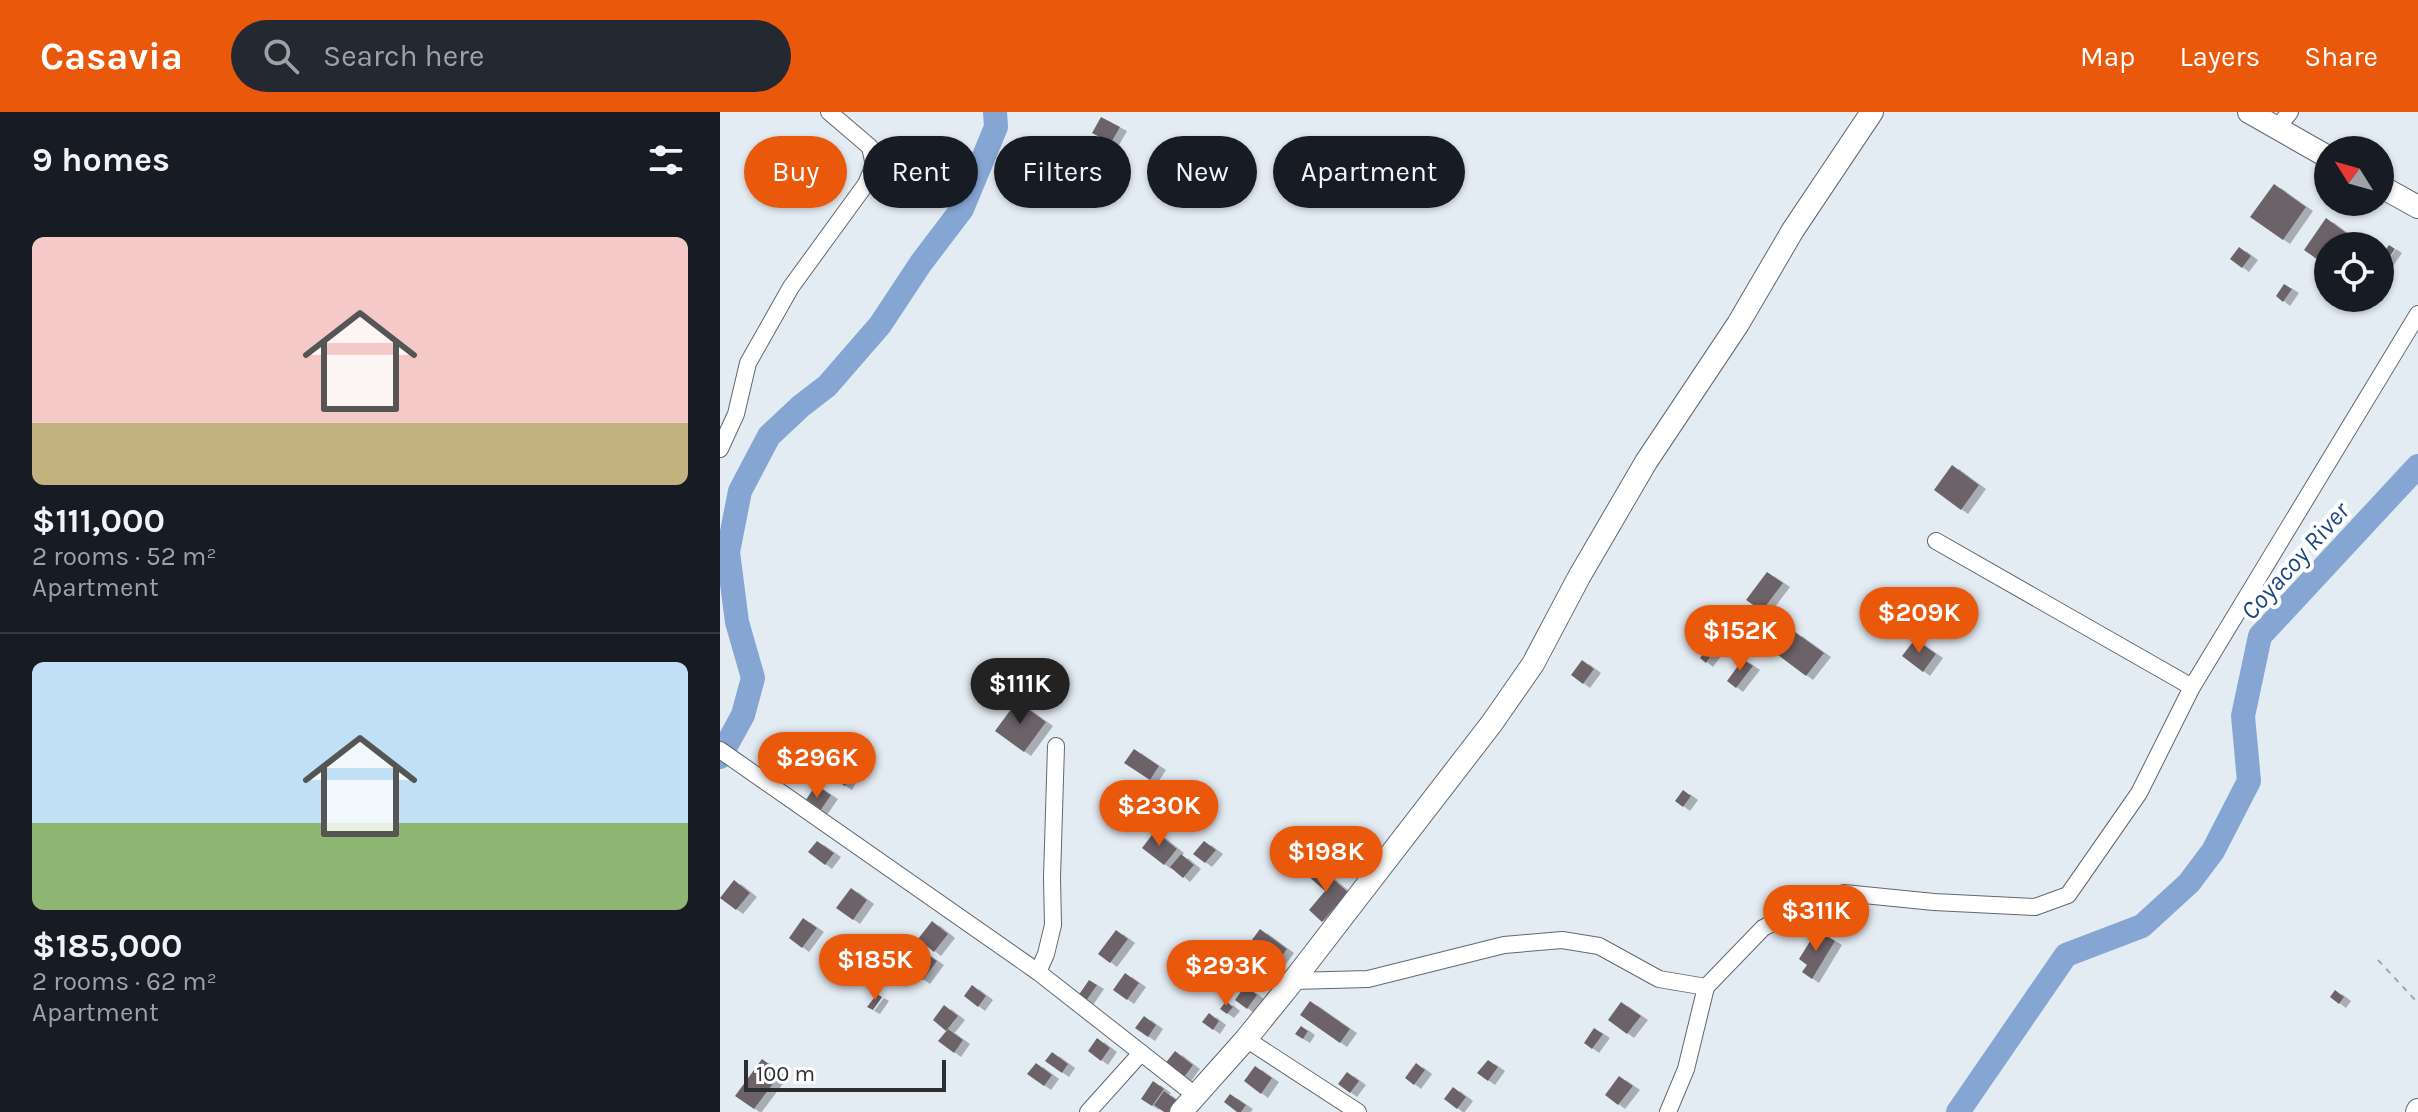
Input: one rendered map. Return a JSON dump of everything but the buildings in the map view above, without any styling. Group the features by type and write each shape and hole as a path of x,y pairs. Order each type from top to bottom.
{"street":[{"path":"720,449 736,414 748,363 791,287 866,184 874,165 870,147 829,112"},
{"path":"720,750 1038,972 1141,1053 1188,1104 1293,981 1492,723 1533,664 1646,462 1738,324 1793,230 1872,112"},
{"path":"2249,112 2283,120 2314,145"},
{"path":"2394,194 2418,207"},
{"path":"1668,1112 1686,1069 1706,987 1763,928 1807,905 1844,893 2035,907 2068,895 2139,793 2192,687 2418,314"},
{"path":"1936,541 2192,687"},
{"path":"1038,972 1053,925 1056,746"},
{"path":"1293,981 1368,979 1504,945 1562,940 1599,946 1659,979 1706,987"},
{"path":"1246,1039 1358,1112"},
{"path":"1088,1112 1141,1053"}],"path":[{"path":"2378,960 2418,1003"}],"waterway":[{"path":"720,757 743,715 753,678 737,622 728,552 740,491 769,436 827,386 880,325 962,209 996,127 995,112"},
{"name":"Coyacoy River","path":"1958,1112 2066,955 2142,926 2189,883 2213,851 2249,781 2243,716 2260,636 2418,466"}]}
